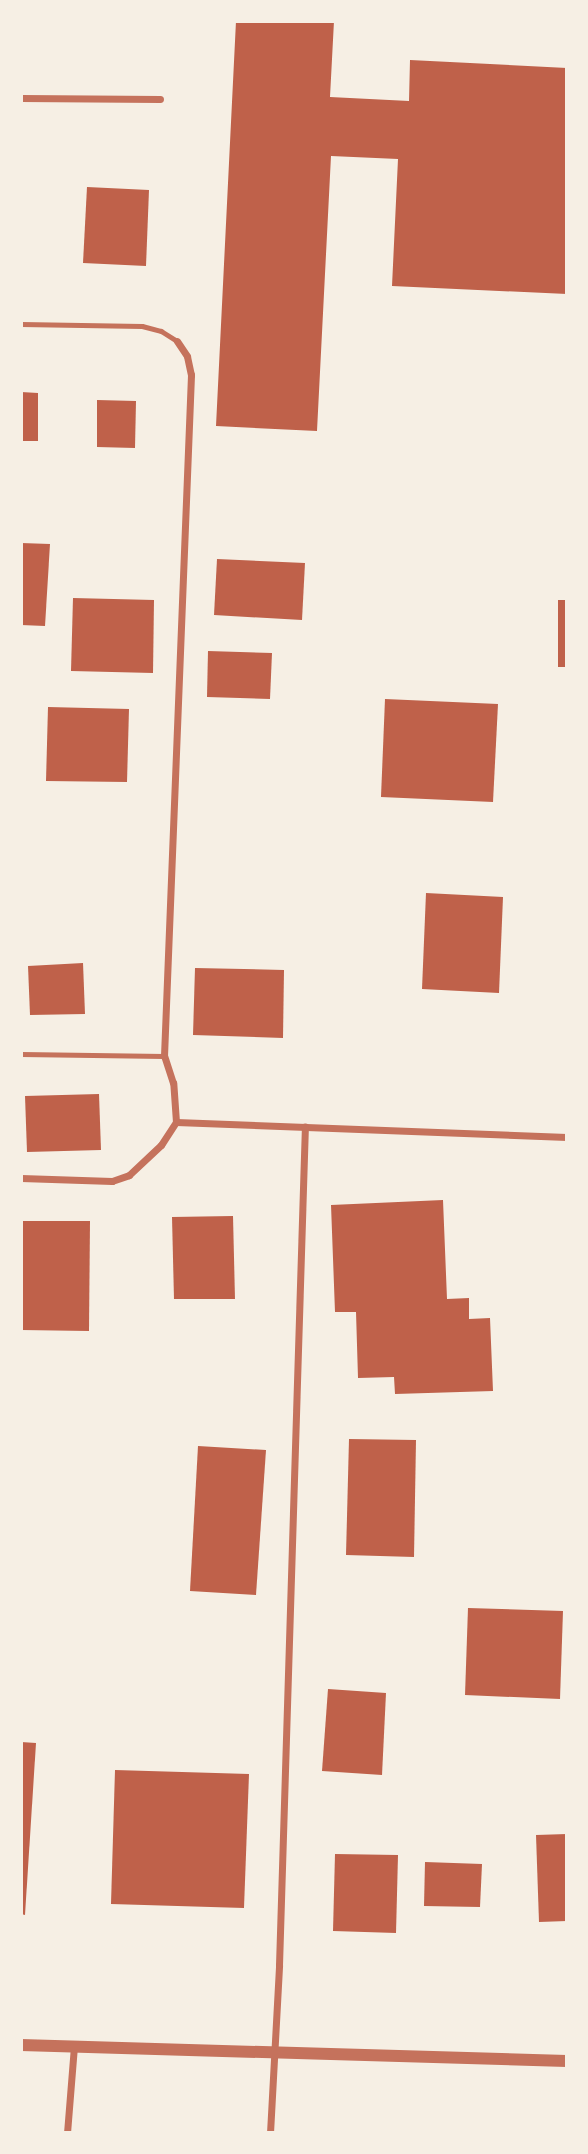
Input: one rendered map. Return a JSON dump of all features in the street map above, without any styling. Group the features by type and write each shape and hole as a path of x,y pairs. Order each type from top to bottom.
{"street":[{"path":"21,98 160,99"},
{"path":"21,1178 112,1181 129,1175 161,1145 176,1122 173,1083 164,1056 191,375 187,356 177,341"},
{"path":"176,1122 567,1138"},
{"path":"270,2133 279,1951 305,1126"},
{"path":"21,2045 567,2061"},
{"path":"67,2133 74,2046"}],"lane":[{"path":"21,324 142,326 161,331 177,341"},
{"path":"21,1054 164,1056"}],"building":[{"path":"236,21 334,21 330,97 409,101 410,60 567,68 567,294 392,286 398,159 331,156 317,431 216,426"},
{"path":"87,187 149,190 146,266 83,263"},
{"path":"21,392 38,393 38,441 21,441"},
{"path":"97,400 136,401 135,448 97,447"},
{"path":"21,543 50,544 45,626 21,625"},
{"path":"217,559 305,563 302,620 214,615"},
{"path":"73,598 154,600 153,673 71,671"},
{"path":"558,600 567,600 567,667 558,667"},
{"path":"208,651 272,653 270,699 207,697"},
{"path":"385,699 498,704 493,802 381,797"},
{"path":"48,707 129,709 127,782 46,781"},
{"path":"426,893 503,897 499,993 422,989"},
{"path":"83,963 85,1014 30,1015 28,966"},
{"path":"195,968 284,970 283,1038 193,1035"},
{"path":"99,1094 101,1150 27,1152 25,1096"},
{"path":"443,1200 447,1299 469,1298 469,1319 490,1318 493,1391 395,1394 394,1377 358,1378 356,1312 335,1312 331,1205"},
{"path":"233,1216 235,1299 174,1299 172,1217"},
{"path":"22,1221 90,1221 89,1331 21,1330"},
{"path":"349,1439 416,1440 414,1557 346,1555"},
{"path":"198,1446 266,1450 256,1595 190,1591"},
{"path":"468,1608 563,1611 560,1699 465,1695"},
{"path":"328,1689 386,1693 382,1775 322,1771"},
{"path":"21,1742 36,1743 25,1915 21,1914"},
{"path":"115,1770 249,1774 244,1908 111,1904"},
{"path":"567,1834 567,1921 539,1922 536,1835"},
{"path":"335,1854 398,1855 396,1933 333,1931"},
{"path":"425,1862 482,1864 480,1907 424,1906"}]}
